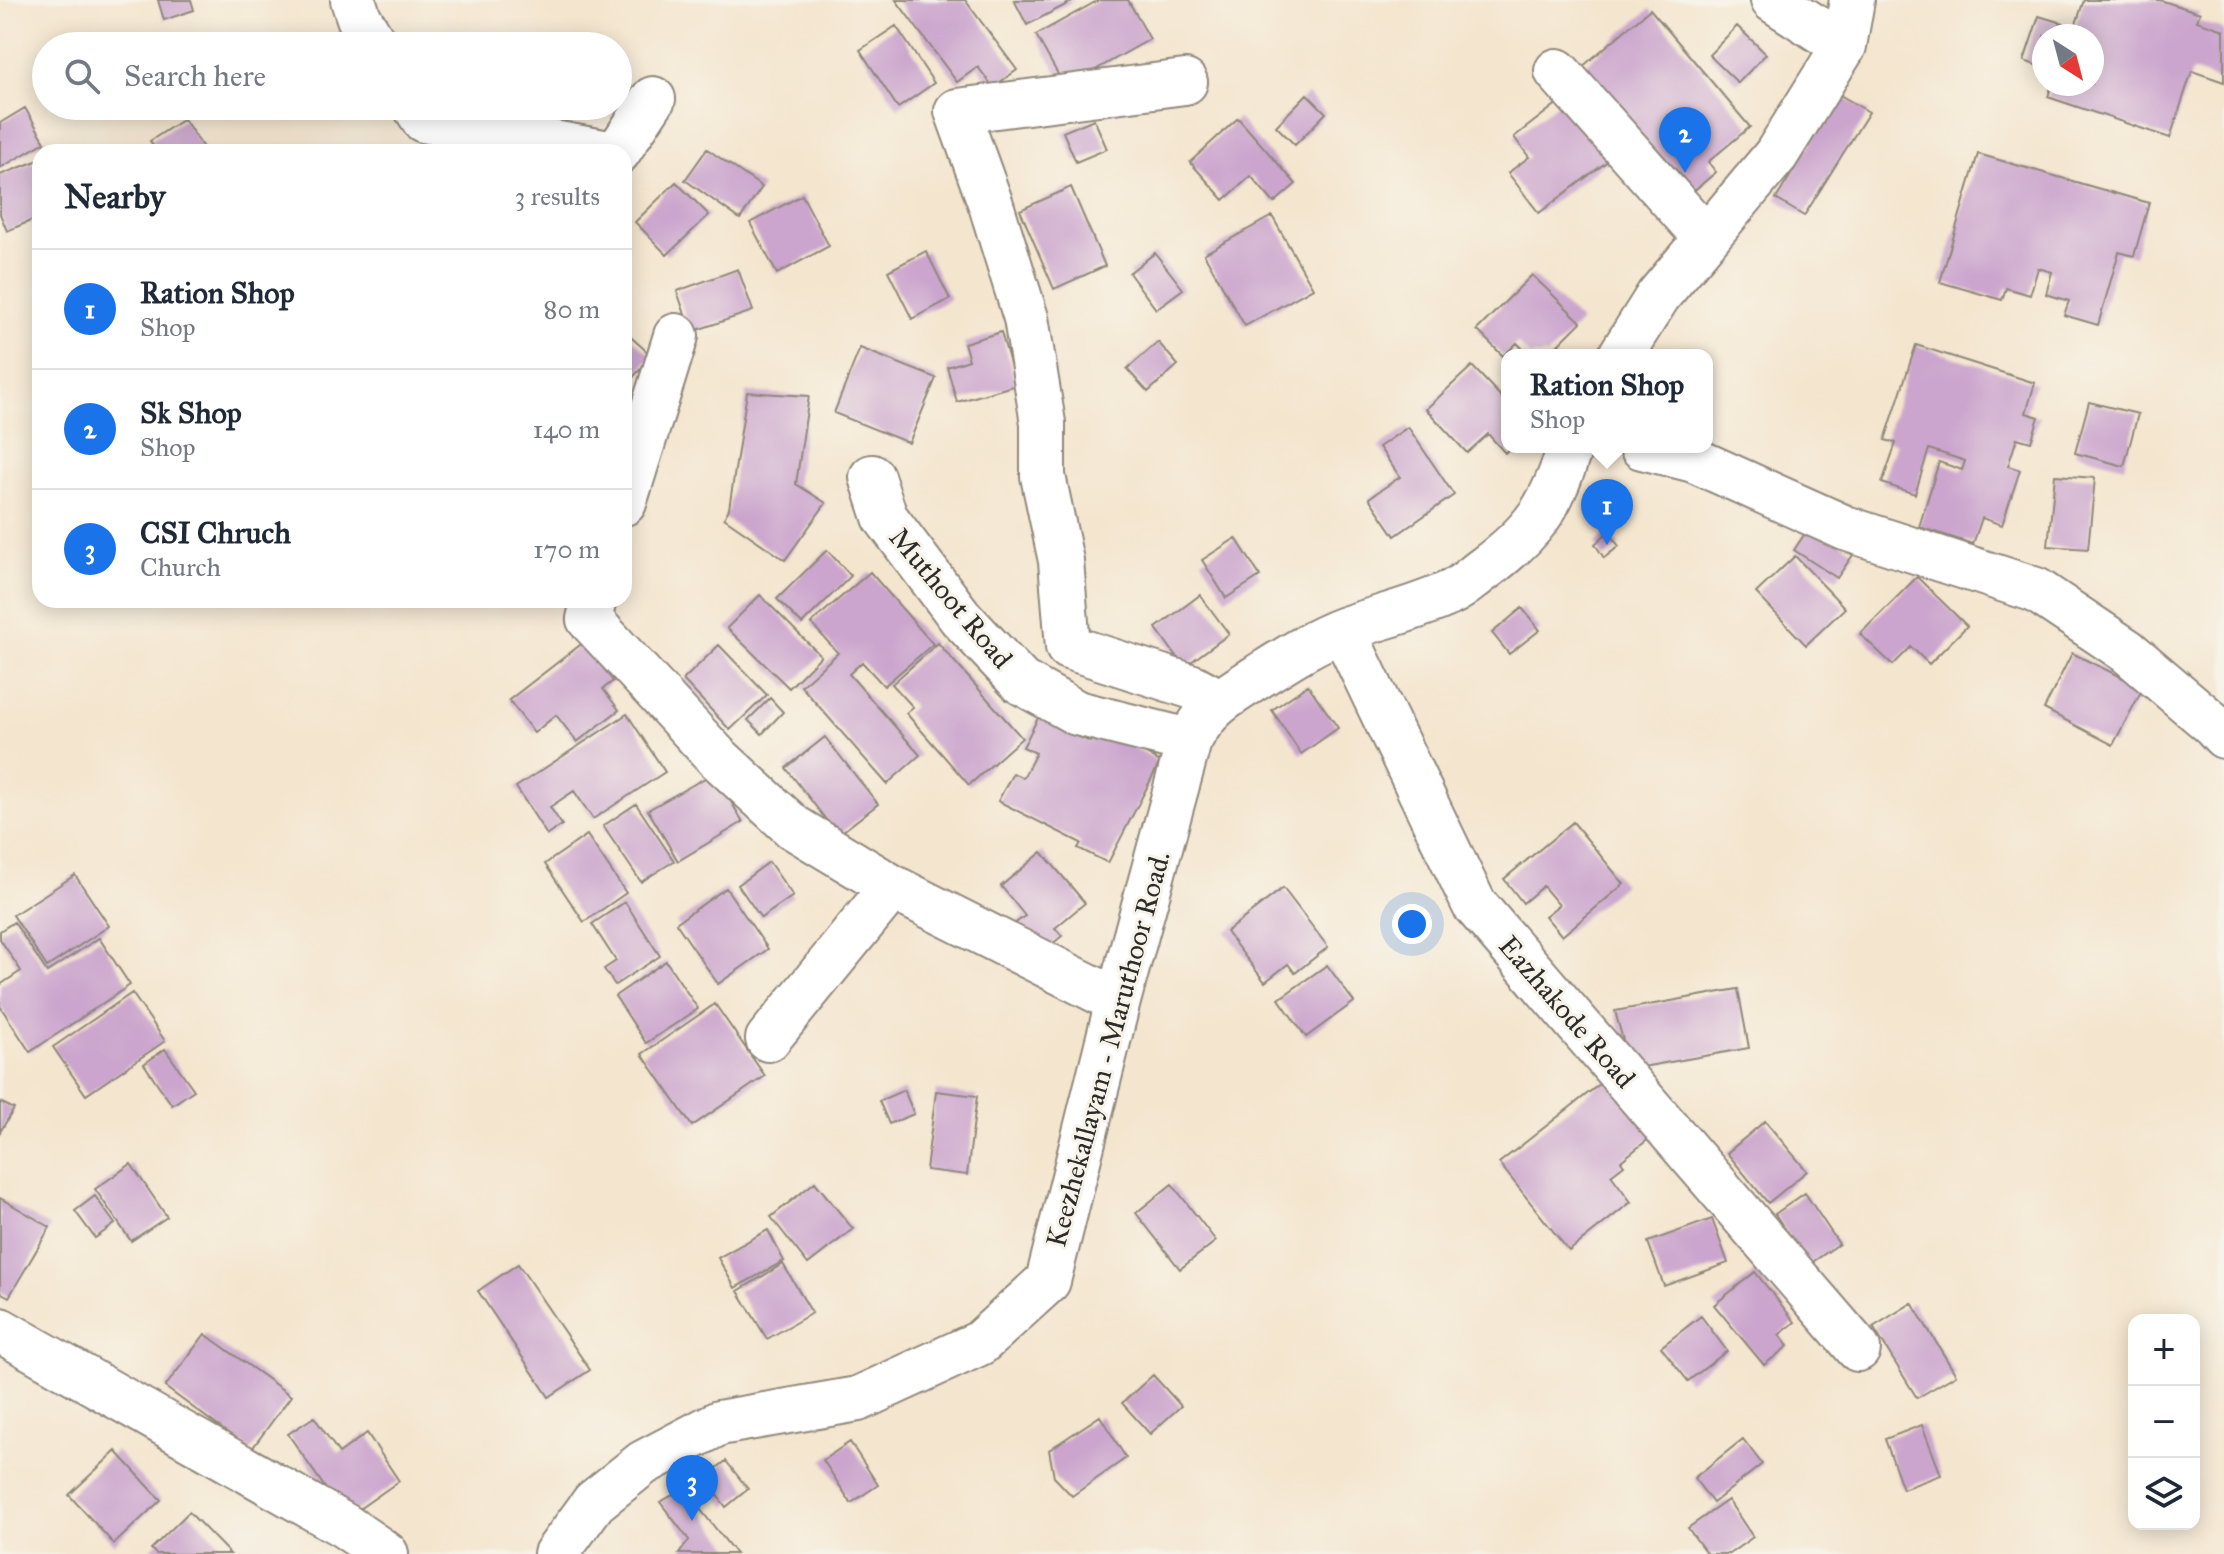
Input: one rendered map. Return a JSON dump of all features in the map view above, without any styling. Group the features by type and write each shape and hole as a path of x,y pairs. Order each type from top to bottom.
{"street":[{"path":"353,0 368,32"},
{"path":"1773,0 1844,46"},
{"path":"1625,349 1658,296 1776,155 1844,46 1852,0"},
{"path":"1557,71 1705,237"},
{"path":"1185,82 957,111 991,205 1026,318 1043,423 1043,476 1061,561 1068,647 1193,687 1219,701"},
{"path":"623,144 653,99"},
{"path":"424,120 558,144"},
{"path":"632,477 676,336"},
{"name":"Keezhekallayam - Maruthoor Road.","path":"556,1554 594,1502 643,1463 719,1423 858,1399 980,1343 1048,1281 1118,1001 1189,741 1202,716 1219,701 1292,655 1343,630 1452,592 1510,550 1537,522 1559,485 1568,453"},
{"path":"1666,453 1694,460 1845,528 2036,590 2127,651 2224,736"},
{"name":"Muthoot Road","path":"872,477 885,517 961,618 1021,682 1077,713 1189,741"},
{"path":"592,608 589,619 717,757 793,827 892,887 1118,1001"},
{"name":"Eazhakode Road","path":"1343,630 1474,904 1858,1349"},
{"path":"768,1039 892,887"},
{"path":"0,1330 345,1526 386,1554"}],"building":[{"path":"158,0 191,0 194,10 164,20"},
{"path":"896,0 965,0 1017,70 993,87 978,67 957,82"},
{"path":"1014,0 1075,0 1027,25"},
{"path":"1099,0 1128,0 1150,39 1065,87 1036,35"},
{"path":"2084,0 2160,0 2200,13 2197,21 2224,30 2224,82 2192,71 2170,138 2048,97 2104,96 2104,24 2076,24"},
{"path":"1650,9 1750,127 1708,162 1716,172 1682,201 1575,73"},
{"path":"2039,16 2065,24 2036,24"},
{"path":"896,26 934,83 898,108 860,50"},
{"path":"1737,26 1766,54 1738,83 1709,55"},
{"path":"2032,37 2032,64 2024,61"},
{"path":"1307,94 1326,113 1295,145 1276,126"},
{"path":"1840,95 1869,112 1804,216 1776,199"},
{"path":"1563,99 1609,160 1539,213 1508,173 1529,157 1514,137"},
{"path":"25,108 45,142 32,144 32,150 0,168 0,123"},
{"path":"1238,118 1296,184 1274,203 1251,176 1224,200 1190,162"},
{"path":"1094,119 1107,149 1076,162 1063,132"},
{"path":"185,120 201,144 152,144 150,141"},
{"path":"707,149 762,187 740,219 685,180"},
{"path":"1978,154 2149,203 2134,256 2119,252 2098,325 2064,315 2069,301 2046,294 2052,272 2038,268 2030,295 2006,288 2002,300 1940,282"},
{"path":"32,163 32,220 7,231 0,214 0,175"},
{"path":"676,182 709,215 667,255 635,222"},
{"path":"1071,187 1105,266 1054,289 1020,210"},
{"path":"802,195 829,246 777,274 750,223"},
{"path":"1272,216 1313,288 1245,326 1204,254"},
{"path":"926,251 950,299 912,319 888,271"},
{"path":"1155,253 1183,289 1156,309 1129,273"},
{"path":"738,269 753,311 691,332 677,291"},
{"path":"1532,275 1581,322 1554,349 1523,349 1517,343 1511,349 1501,349 1501,354 1477,330"},
{"path":"1001,332 1016,385 957,402 947,367 969,360 964,343"},
{"path":"632,338 652,356 632,379"},
{"path":"1158,342 1178,365 1148,392 1127,369"},
{"path":"1916,345 2035,383 2026,413 2039,417 2031,442 2017,438 2008,466 2020,470 2002,525 1982,518 1973,544 1919,527 1939,462 1962,470 1965,461 1929,449 1915,494 1882,483 1896,443 1885,440"},
{"path":"860,348 936,378 909,443 834,413"},
{"path":"1472,366 1501,397 1501,449 1488,434 1467,453 1426,409"},
{"path":"747,392 809,396 796,484 826,503 785,560 724,518 729,509"},
{"path":"632,402 648,415 632,434"},
{"path":"2089,402 2138,414 2124,466 2075,453"},
{"path":"1408,427 1454,495 1395,536 1369,498 1400,477 1379,447"},
{"path":"2055,475 2095,478 2088,549 2048,546"},
{"path":"1812,523 1855,552 1837,578 1794,550"},
{"path":"1608,532 1619,546 1604,558 1595,544"},
{"path":"1236,538 1260,576 1226,598 1202,560"},
{"path":"827,550 851,576 802,624 777,599"},
{"path":"1795,556 1845,608 1806,645 1756,593"},
{"path":"870,572 933,644 884,686 862,662 849,674 920,755 887,784 801,686 838,653 811,623"},
{"path":"1917,577 1967,626 1929,664 1911,647 1893,665 1860,634"},
{"path":"760,595 821,656 789,688 727,628"},
{"path":"1200,595 1229,634 1184,667 1156,628"},
{"path":"1522,608 1540,630 1509,654 1492,633"},
{"path":"584,642 613,681 603,689 619,710 577,742 556,715 534,733 509,700"},
{"path":"938,643 1022,738 969,785 906,713 913,707 892,684"},
{"path":"719,645 767,695 730,730 683,680"},
{"path":"2072,653 2143,688 2113,745 2044,709"},
{"path":"1308,685 1338,728 1301,754 1272,710"},
{"path":"770,698 783,712 762,734 748,720"},
{"path":"627,714 665,772 593,819 574,791 550,807 562,825 547,835 516,787"},
{"path":"1039,716 1090,742 1098,727 1160,762 1108,863 1078,848 1081,843 998,801 1013,773 1023,778 1036,753 1023,747"},
{"path":"825,737 878,804 838,835 786,768"},
{"path":"714,773 743,822 678,861 648,810"},
{"path":"636,804 674,861 641,882 603,826"},
{"path":"1573,822 1624,884 1562,936 1545,916 1559,905 1543,886 1523,903 1504,879"},
{"path":"587,835 626,893 584,922 545,864"},
{"path":"1042,852 1085,903 1055,928 1062,936 1035,958 1010,927 1025,916 1001,886"},
{"path":"769,862 793,896 761,918 738,885"},
{"path":"75,875 109,926 47,967 13,915"},
{"path":"726,888 768,949 718,984 676,923"},
{"path":"1283,888 1328,947 1295,973 1288,964 1265,982 1226,932"},
{"path":"625,902 660,956 615,985 604,969 616,961 592,924"},
{"path":"14,922 47,972 99,938 130,985 30,1052 0,1006 0,985 21,971 0,939 0,931"},
{"path":"666,961 698,1009 646,1043 615,996"},
{"path":"1327,965 1354,1002 1306,1037 1279,999"},
{"path":"1738,989 1749,1048 1631,1069 1615,1011"},
{"path":"132,993 165,1041 86,1095 53,1047"},
{"path":"715,1004 765,1076 692,1126 642,1054"},
{"path":"165,1049 194,1090 172,1105 144,1064"},
{"path":"1615,1072 1660,1130 1621,1161 1624,1165 1611,1175 1631,1202 1569,1251 1499,1163"},
{"path":"904,1090 914,1114 889,1124 879,1101"},
{"path":"936,1091 977,1096 967,1175 926,1170"},
{"path":"0,1102 14,1109 0,1132"},
{"path":"1765,1121 1807,1171 1768,1203 1727,1153"},
{"path":"131,1164 167,1217 131,1241 95,1189"},
{"path":"815,1182 853,1229 808,1264 771,1217"},
{"path":"1172,1184 1216,1241 1180,1269 1136,1213"},
{"path":"1805,1193 1839,1244 1808,1265 1775,1214"},
{"path":"95,1196 115,1224 95,1238 75,1211"},
{"path":"0,1198 50,1227 9,1297 0,1292"},
{"path":"1712,1219 1728,1263 1664,1286 1648,1242"},
{"path":"768,1230 784,1261 735,1288 718,1258"},
{"path":"518,1264 590,1370 549,1397 478,1291"},
{"path":"783,1264 812,1313 767,1339 738,1291"},
{"path":"1755,1272 1795,1322 1779,1335 1788,1346 1764,1365 1714,1305"},
{"path":"1912,1303 1956,1375 1917,1398 1873,1327"},
{"path":"1701,1316 1727,1351 1688,1381 1661,1347"},
{"path":"205,1334 291,1396 251,1450 165,1387"},
{"path":"1153,1375 1181,1406 1150,1434 1122,1403"},
{"path":"1100,1416 1126,1458 1072,1496 1054,1477 1049,1450"},
{"path":"314,1417 339,1453 367,1433 399,1481 346,1518 288,1434"},
{"path":"1922,1425 1941,1475 1903,1489 1885,1439"},
{"path":"1743,1439 1762,1464 1713,1503 1694,1478"},
{"path":"850,1442 878,1485 851,1503 823,1460"},
{"path":"116,1451 161,1500 114,1544 69,1495"},
{"path":"726,1461 748,1489 726,1507 704,1478"},
{"path":"684,1489 736,1554 679,1554 689,1540 660,1502"},
{"path":"1728,1500 1753,1537 1729,1554 1707,1554 1688,1528"},
{"path":"189,1512 230,1554 156,1554 151,1549"}],"place":[{"name":"Sk Shop","path":"1685,173"},
{"name":"Ration Shop","path":"1607,545"},
{"name":"CSI Chruch","path":"692,1521"}]}
